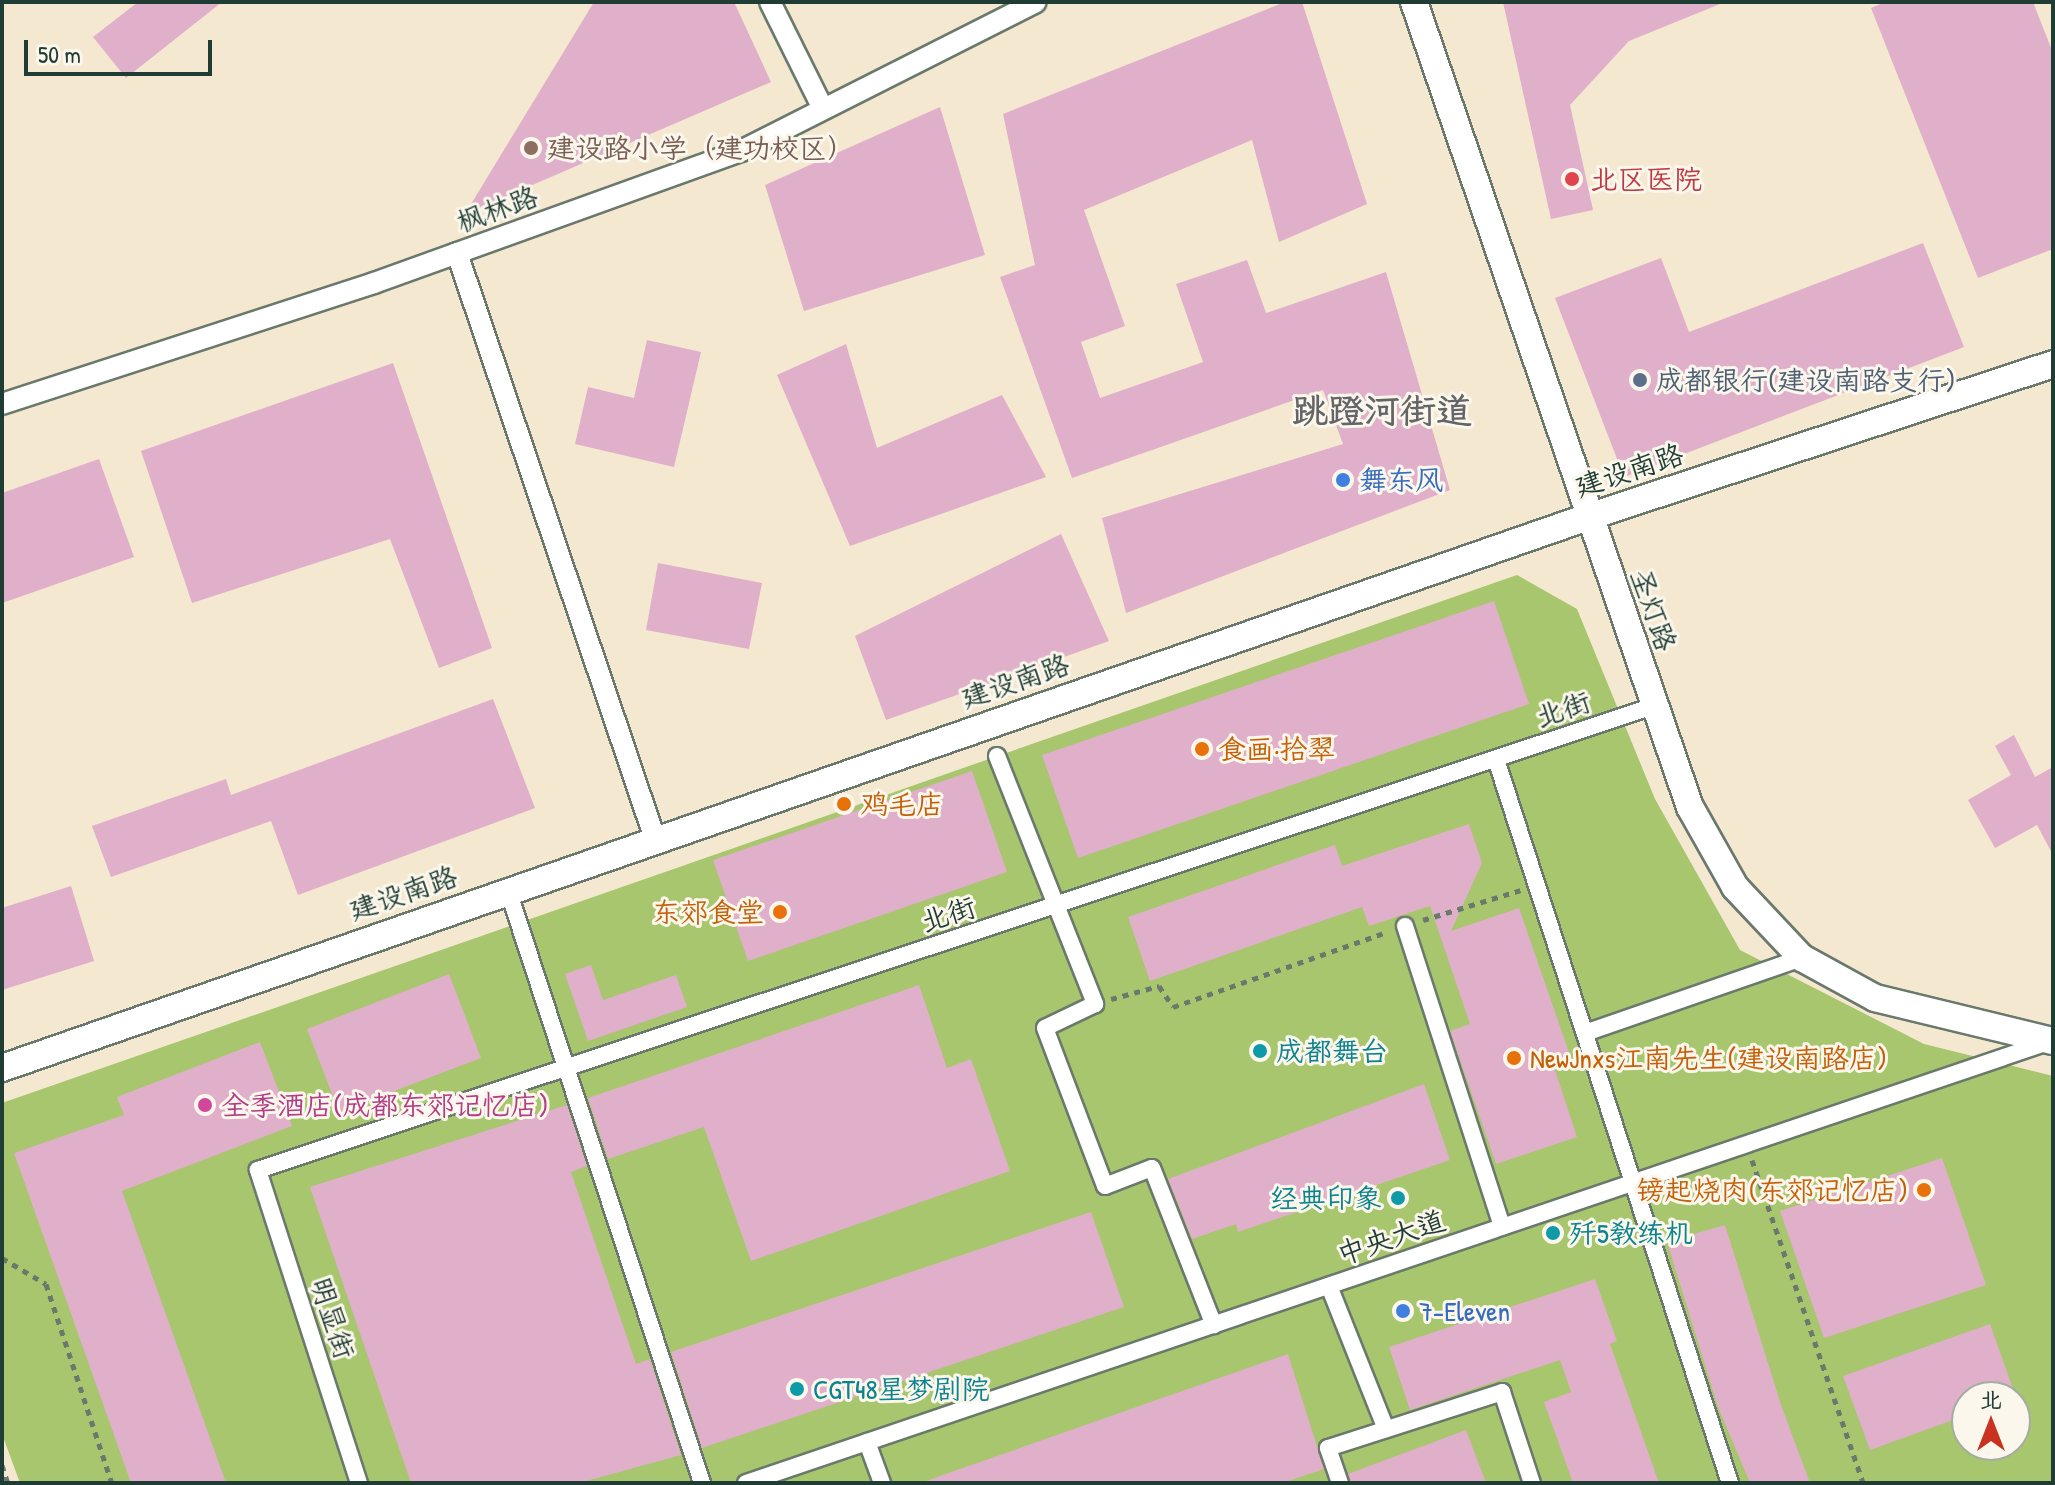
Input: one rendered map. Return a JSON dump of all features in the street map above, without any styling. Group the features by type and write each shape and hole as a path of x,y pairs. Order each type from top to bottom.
{"street":[{"path":"770,2 823,109"},
{"name":"枫林路","path":"2,404 457,253 741,151 1036,2"},
{"name":"圣灯路","path":"1414,2 1588,517 1690,807 1735,887 1802,958 1875,998 2052,1041"},
{"path":"457,253 655,839"},
{"name":"建设南路","path":"2,1068 1588,517 2053,364"},
{"name":"北街","path":"258,1170 1654,706"},
{"path":"997,756 1095,1004 1045,1028 1105,1186 1152,1168 1214,1325"},
{"path":"1496,759 1730,1483"},
{"path":"508,890 702,1483"},
{"path":"1405,926 1502,1227"},
{"path":"1585,1033 1802,958"},
{"name":"中央大道","path":"746,1483 2052,1041"},
{"name":"明显街","path":"258,1170 359,1483"},
{"path":"1329,1286 1386,1429"},
{"path":"1340,1483 1328,1448 1502,1392 1532,1483"},
{"path":"867,1442 882,1483"}],"path":[{"path":"1095,1004 1159,986 1173,1007 1405,926 1537,885"},
{"path":"1747,1144 1863,1483"},
{"path":"2,1258 46,1284 112,1483"},
{"path":"2,1465 8,1483"}],"green space":[{"path":"1517,575 1577,609 1655,799 1740,950 1924,1044 2053,1076 2053,1483 20,1483 2,1434 2,1103"}],"building":[{"path":"138,2 222,2 126,78 93,37"},
{"name":"建设路小学（建功校区）","path":"594,2 734,2 771,82 465,214"},
{"path":"1285,2 1302,2 1367,204 1279,242 1252,140 1084,210 1125,326 1081,342 1100,398 1203,362 1176,284 1247,260 1266,313 1386,272 1450,490 1126,613 1102,518 1343,444 1323,390 1072,478 1000,277 1035,265 1003,114"},
{"path":"1503,2 1725,2 1629,41 1570,105 1593,210 1551,219"},
{"path":"1885,2 2033,2 2053,53 2053,249 1978,278 1871,8"},
{"path":"940,107 985,255 804,311 765,185"},
{"path":"1923,243 1964,347 1624,477 1555,298 1661,258 1689,332"},
{"path":"647,340 701,352 674,467 575,444 588,387 634,398"},
{"path":"846,344 877,448 1002,395 1046,477 850,546 777,375"},
{"path":"393,363 492,648 439,668 390,539 192,603 141,451"},
{"path":"99,459 134,557 2,603 2,493"},
{"path":"1061,534 1109,641 886,720 855,636"},
{"path":"658,563 762,583 749,649 646,630"},
{"path":"1494,601 1529,704 1078,858 1042,755"},
{"path":"493,699 535,808 298,895 271,821 111,877 92,826 226,779 231,795"},
{"path":"2014,735 2035,777 2053,767 2053,855 2037,825 1995,848 1968,800 2011,775 1995,746"},
{"path":"972,771 1007,872 748,961 713,860"},
{"path":"1469,824 1482,863 1451,931 1519,908 1572,1061 1554,1067 1577,1137 1496,1164 1450,1031 1470,1024 1430,906 1369,926 1362,907 1150,981 1128,917 1335,845 1342,866"},
{"path":"71,886 94,961 2,990 2,908"},
{"path":"591,965 603,1000 676,975 687,1007 588,1041 565,974"},
{"path":"449,974 481,1058 339,1112 307,1029"},
{"path":"919,985 947,1068 971,1059 1010,1171 751,1261 704,1127 608,1159 588,1098"},
{"path":"260,1042 292,1126 122,1191 226,1483 131,1483 14,1153 124,1115 117,1097"},
{"path":"1424,1084 1450,1160 1238,1232 1236,1224 1192,1239 1168,1179"},
{"path":"567,1105 587,1166 571,1172 636,1364 650,1359 681,1455 579,1483 411,1483 310,1187"},
{"path":"1942,1158 1986,1285 1824,1338 1780,1211"},
{"path":"1091,1212 1124,1307 702,1448 671,1352"},
{"path":"1725,1225 1781,1405 1810,1483 1750,1483 1718,1407 1667,1242"},
{"path":"1595,1279 1617,1341 1610,1344 1659,1483 1573,1483 1544,1402 1571,1392 1560,1360 1410,1410 1389,1347"},
{"path":"1990,1324 2010,1381 1951,1381 1951,1421 1870,1450 1843,1376"},
{"path":"1288,1354 1324,1469 1282,1483 920,1483"},
{"path":"1466,1430 1486,1483 1351,1483 1348,1474"}],"place":[{"name":"建设路小学（建功校区）","path":"531,148"},
{"name":"北区医院","path":"1572,179"},
{"name":"成都银行(建设南路支行)","path":"1640,380"},
{"name":"舞东风","path":"1343,480"},
{"name":"食画·拾翠","path":"1202,749"},
{"name":"鸡毛店","path":"844,804"},
{"name":"东郊食堂","path":"780,912"},
{"name":"成都舞台","path":"1260,1051"},
{"name":"NewJnxs江南先生(建设南路店)","path":"1514,1058"},
{"name":"全季酒店(成都东郊记忆店)","path":"205,1105"},
{"name":"镑起烧肉(东郊记忆店)","path":"1924,1190"},
{"name":"经典印象","path":"1398,1198"},
{"name":"歼5教练机","path":"1553,1233"},
{"name":"7-Eleven","path":"1403,1311"},
{"name":"CGT48星梦剧院","path":"797,1389"}],"district":[{"name":"跳蹬河街道","path":"1382,410"}]}
